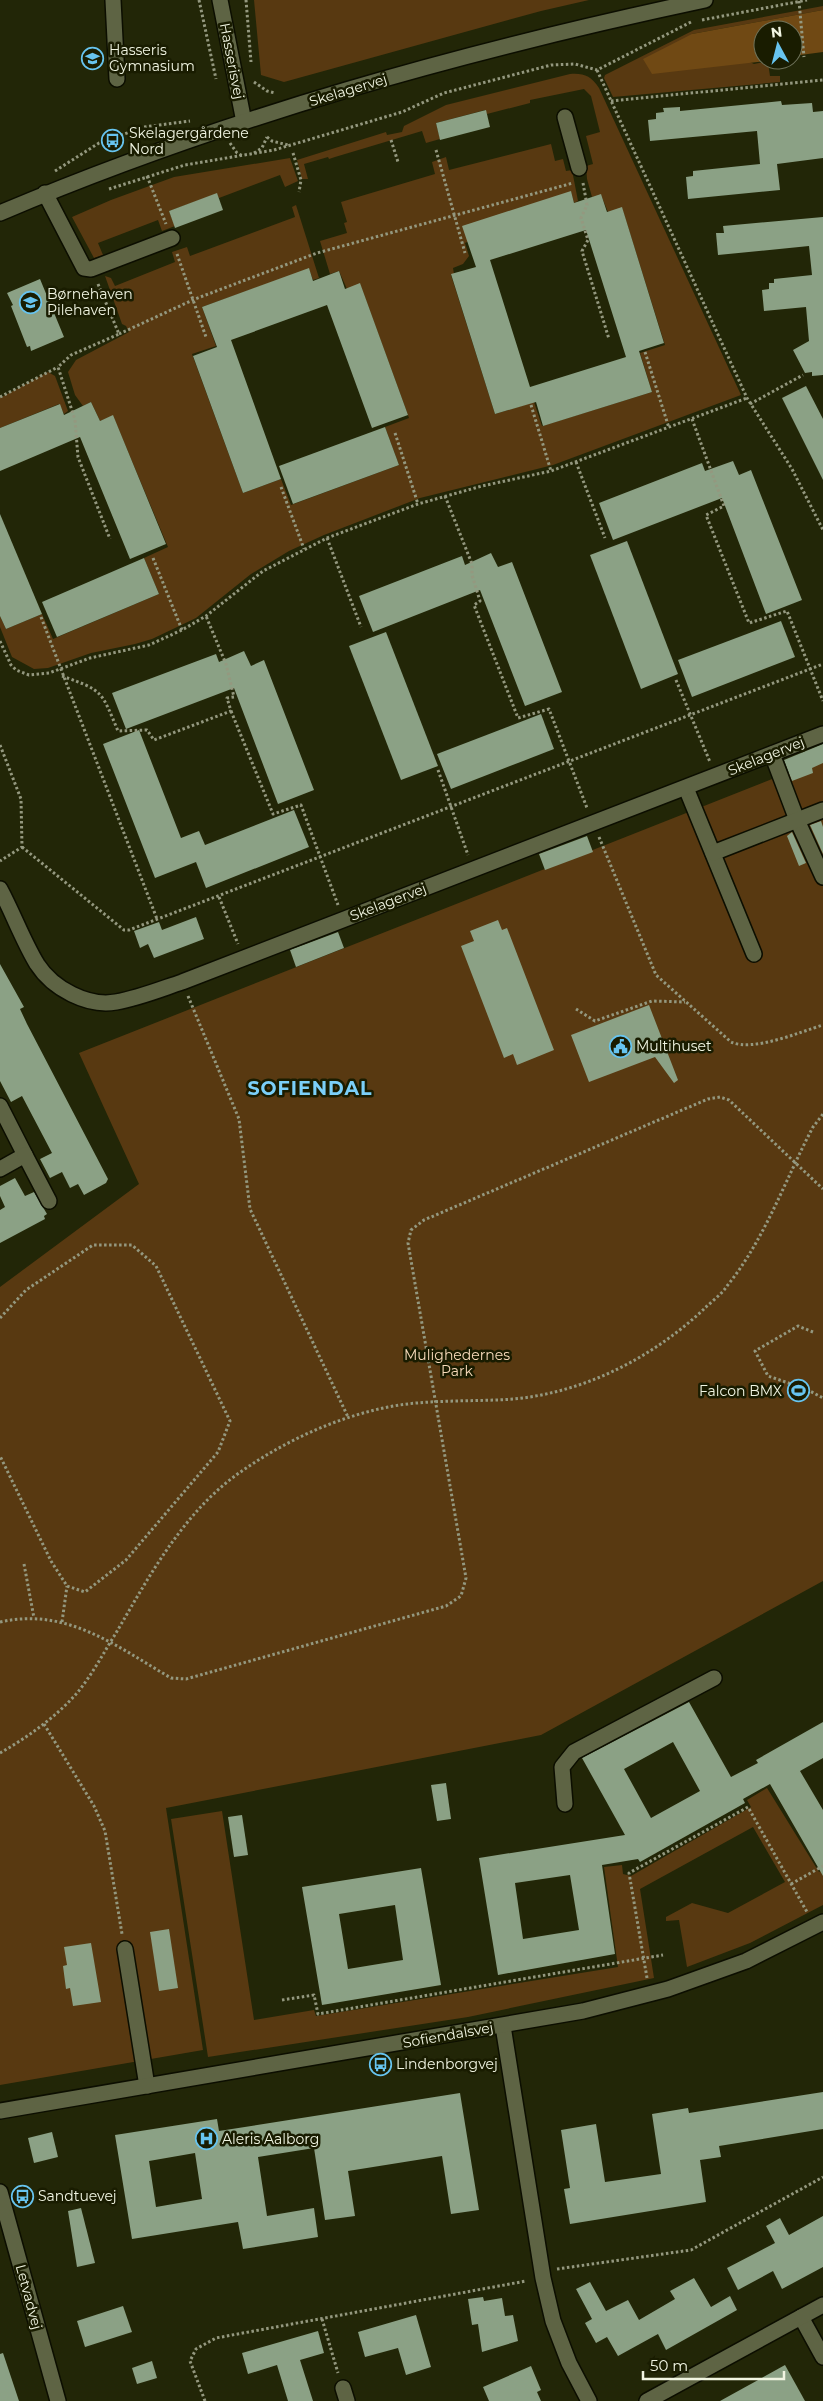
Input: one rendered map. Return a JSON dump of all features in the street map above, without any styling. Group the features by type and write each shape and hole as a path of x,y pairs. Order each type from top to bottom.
{"street":[{"path":"113,0 117,80"},
{"name":"Hasserisvej","path":"220,0 244,122"},
{"name":"Skelagervej","path":"0,212 45,193 244,122 427,67 594,23 705,0"},
{"path":"565,116 580,168"},
{"path":"45,193 84,268 91,269 172,238"},
{"name":"Skelagervej","path":"0,889 38,965 54,983 73,995 91,1001 115,1002 182,982 823,734"},
{"path":"772,754 797,820 823,877"},
{"path":"686,788 754,954"},
{"path":"713,853 823,810"},
{"path":"0,1106 49,1201"},
{"path":"0,1169 24,1155"},
{"path":"565,1804 562,1767 574,1752 714,1678"},
{"name":"Sofiendalsvej","path":"0,2111 583,2011 650,1994 746,1961 819,1924"},
{"path":"124,1949 147,2086"},
{"path":"503,2026 542,2274 553,2321 569,2363 589,2401"},
{"name":"Letvadvej","path":"0,2192 58,2401"},
{"path":"647,2401 823,2305"},
{"path":"801,2317 823,2357"}],"path":[{"path":"199,0 218,85"},
{"path":"246,0 252,71"},
{"path":"113,189 184,164 246,156 291,145 402,112 444,94 551,65 575,64 597,70 690,22 808,0"},
{"path":"799,1 804,57"},
{"path":"597,70 747,398 792,469 823,530"},
{"path":"252,80 267,91 282,93"},
{"path":"611,101 823,80"},
{"path":"53,172 99,143 144,127 198,120"},
{"path":"231,144 237,153 246,156 262,148 267,137 282,145 291,145"},
{"path":"391,140 398,162"},
{"path":"436,150 465,253"},
{"path":"293,154 301,180 299,192"},
{"path":"147,176 172,238 206,337"},
{"path":"0,397 58,367 71,356 194,299 317,253 453,214 583,180 587,205 581,218 588,240 582,250 609,339"},
{"path":"91,269 119,334"},
{"path":"645,352 669,428"},
{"path":"58,367 75,420 78,457 110,539"},
{"path":"750,404 803,375"},
{"path":"0,640 16,670 29,675 60,670 90,658 149,645 182,630 206,616 263,572 327,538 418,504 551,471 747,398"},
{"path":"531,405 551,471"},
{"path":"692,419 724,506 706,515 749,623 787,611 823,701"},
{"path":"396,433 418,504"},
{"path":"576,462 605,538"},
{"path":"282,487 304,549"},
{"path":"445,496 472,564 472,575 480,601 474,605 518,718 549,710 593,823 656,975 732,1042 739,1046 753,1045 823,1025"},
{"path":"327,538 362,627"},
{"path":"153,558 182,630"},
{"path":"206,616 226,664 234,697 228,698 231,711 273,814 301,804 344,920"},
{"path":"41,617 62,676 157,919"},
{"path":"0,652 6,654"},
{"path":"0,745 21,799 22,847 124,930 129,930 219,897 320,855 823,664"},
{"path":"62,676 92,686 104,697 118,731 147,730 154,740 231,711"},
{"path":"676,680 716,776"},
{"path":"438,770 474,869"},
{"path":"0,861 22,847"},
{"path":"219,897 244,958"},
{"path":"182,982 239,1119 250,1209 348,1417"},
{"path":"576,1009 595,1021 652,1001 686,1002"},
{"path":"0,1622 19,1618 34,1618 62,1622 78,1627 110,1642 171,1678 186,1679 446,1606 461,1596 466,1578 408,1243 411,1230 424,1220 708,1098 720,1097 729,1100 823,1189"},
{"path":"0,1753 44,1724 78,1692 153,1570 185,1524 219,1489 238,1474 287,1442 348,1417 390,1407 435,1402 515,1398 566,1389 616,1371 661,1344 693,1319 726,1288 759,1238 812,1127 823,1114"},
{"path":"0,1318 26,1290 93,1245 132,1245 156,1266 230,1421 218,1452 126,1560 85,1592 67,1586 51,1561 0,1456"},
{"path":"813,1332 798,1326 755,1351 768,1376 806,1388 823,1398"},
{"path":"24,1564 34,1618"},
{"path":"62,1622 67,1586"},
{"path":"44,1724 94,1806 104,1831 124,1949"},
{"path":"650,1994 629,1873 748,1807 791,1884 819,1924"},
{"path":"791,1884 823,1866"},
{"path":"282,2000 314,1995 318,2014 663,1955"},
{"path":"205,2401 190,2362 196,2349 216,2338 322,2319 542,2274 691,2250 823,2177"},
{"path":"322,2319 345,2394"}],"green space":[{"path":"254,0 589,0 541,11 284,82 261,75"},
{"path":"823,6 823,10 768,20 753,20 753,23 692,34 753,64 753,70 769,70 770,76 780,76 780,82 613,97 604,78 605,75 694,30"},
{"path":"570,74 587,76 599,88 741,395 553,465 420,498 324,535 289,551 251,574 196,618 152,639 91,653 48,668 34,669 12,657 0,627 0,616 6,629 42,614 53,639 159,594 144,558 168,547 113,416 100,421 91,402 83,406 75,395 68,372 76,360 129,332 126,326 122,324 105,276 111,278 115,286 175,262 172,252 187,247 190,256 295,217 292,207 296,205 319,278 313,280 309,269 202,307 216,346 192,354 243,493 281,479 291,505 399,465 385,427 409,418 360,284 347,289 339,271 330,274 320,241 347,233 344,223 347,222 341,202 435,174 432,162 446,157 449,170 551,144 555,161 563,159 566,171 572,170 578,201 574,203 571,192 465,243 469,256 463,264 453,268 454,274 451,275 495,414 534,402 542,426 652,392 640,353 665,345 622,208 608,212 601,195 592,197 586,166 593,164 586,136 600,132 591,96 584,89 530,100 530,103 487,114 485,110 436,123 440,139 426,143 422,131 329,159 328,157 304,164 308,179 302,179 297,160 386,132 387,135 402,132 404,126 446,105"},
{"path":"290,158 298,181 285,187 280,175 219,198 217,194 169,211 175,226 162,231 158,220 98,243 103,255 94,258 72,217 111,200 174,177"},
{"path":"48,372 55,376 68,411 64,414 59,404 0,428 0,398"},
{"name":"Mulighedernes Park","path":"823,759 823,1581 541,1735 166,1808 203,2050 0,2085 0,1287 139,1184 79,1053"},
{"path":"767,1788 819,1872 823,1870 823,1905 750,1943 687,1967 679,1920 666,1921 666,1917 692,1903 728,1913 785,1882 753,1827 640,1889 654,1978 468,2017 208,2057 171,1819 222,1811 254,2020 314,2010 316,2016 618,1967 604,1867 622,1865 623,1874 631,1876 751,1807 747,1800"}],"shaded area":[{"path":"823,10 823,52 803,55 803,20 768,20"},
{"path":"753,23 753,62 652,74 643,59 692,34"}],"building":[{"path":"781,101 782,105 812,103 813,112 823,111 823,158 777,164 780,190 688,199 686,177 693,176 693,171 760,164 757,131 650,141 648,120 656,119 656,113 664,112 663,108 680,107 680,111"},
{"path":"486,110 490,127 440,140 436,123"},
{"path":"571,191 574,203 601,194 607,212 622,207 664,343 639,351 652,392 543,426 536,402 495,414 451,274 476,267 462,226","holes":["586,230 626,357 530,387 490,260"]},
{"path":"217,193 223,210 175,228 169,211"},
{"path":"823,217 823,375 812,376 812,372 805,373 793,350 809,341 806,307 764,311 762,290 769,289 769,283 774,283 774,279 812,275 809,246 718,255 716,233 724,233 723,226"},
{"path":"309,268 313,281 339,271 345,289 360,283 408,415 372,428 327,305 231,340 281,479 243,493 193,356 217,347 202,307"},
{"path":"40,279 64,337 31,351 30,346 27,347 7,293"},
{"path":"806,386 823,419 823,480 782,398"},
{"path":"91,402 100,421 113,415 166,544 130,559 80,437 0,471 0,428 60,404 64,415"},
{"path":"385,427 399,465 293,504 279,466"},
{"path":"733,461 739,475 751,470 802,600 766,614 722,498 613,540 599,503 702,463 705,471"},
{"path":"0,514 42,614 6,629 0,616"},
{"path":"627,541 678,674 641,689 590,555"},
{"path":"491,553 498,567 512,562 562,692 525,706 480,590 373,632 359,596 462,556 465,565"},
{"path":"144,558 159,594 57,637 42,602"},
{"path":"781,621 795,657 692,697 678,660"},
{"path":"386,632 438,766 401,780 349,646"},
{"path":"244,651 251,666 264,660 314,790 278,804 234,688 126,729 112,693 216,654 219,662"},
{"path":"541,714 554,749 451,789 437,754"},
{"path":"139,730 181,838 199,831 205,845 294,810 309,847 206,888 196,862 155,878 103,744"},
{"path":"823,744 823,763 812,768 813,773 792,781 784,760"},
{"path":"821,821 823,827 823,854 810,825"},
{"path":"792,832 806,863 799,866 787,836"},
{"path":"587,836 593,852 545,870 539,854"},
{"path":"196,917 204,939 154,958 148,944 140,948 134,931 159,922 162,930"},
{"path":"498,920 502,930 507,928 554,1050 517,1065 513,1054 504,1058 461,946 474,941 470,931"},
{"path":"338,932 344,948 296,967 290,950"},
{"path":"0,964 24,1007 20,1009 27,1024 108,1179 106,1183 84,1195 78,1184 70,1188 62,1172 50,1178 40,1159 52,1153 22,1096 11,1102 0,1081"},
{"name":"Multihuset","path":"649,1005 678,1080 674,1083 655,1057 589,1082 571,1035"},
{"path":"15,1178 25,1196 34,1192 47,1214 44,1216 45,1219 0,1243 0,1210 5,1207 0,1196 0,1186"},
{"path":"689,1702 731,1777 758,1763 756,1760 823,1722 823,1758 800,1771 823,1810 823,1876 770,1784 743,1799 745,1803 640,1862 638,1859 602,1865 615,1954 498,1975 479,1858 625,1835 582,1758","holes":["673,1742 700,1791 651,1818 624,1769","570,1875 579,1930 523,1939 515,1883"]},
{"path":"446,1783 451,1819 437,1821 431,1785"},
{"path":"242,1815 248,1855 234,1857 228,1817"},
{"path":"421,1868 441,1985 322,2005 302,1887","holes":["395,1905 403,1960 348,1969 339,1914"]},
{"path":"169,1929 178,1988 159,1991 150,1932"},
{"path":"91,1943 101,2002 73,2006 70,1988 66,1989 63,1966 67,1965 64,1947"},
{"path":"823,2092 823,2129 719,2146 721,2157 700,2160 706,2202 570,2224 564,2189 570,2188 561,2130 596,2124 605,2182 661,2174 652,2114 688,2108 689,2113"},
{"path":"460,2093 479,2210 451,2214 442,2156 348,2171 355,2216 325,2220 314,2148 258,2157 267,2216 314,2208 318,2237 243,2249 238,2222 132,2239 115,2135 217,2119 219,2131","holes":["195,2153 202,2199 156,2207 149,2161"]},
{"path":"52,2132 58,2157 34,2163 28,2138"},
{"path":"81,2208 95,2263 77,2267 68,2211"},
{"path":"823,2216 823,2267 782,2289 773,2271 738,2290 727,2268 775,2243 766,2226 780,2218 789,2235"},
{"path":"694,2278 711,2307 730,2296 737,2310 666,2350 658,2334 618,2356 607,2337 596,2343 585,2323 592,2319 576,2289 590,2282 606,2311 628,2300 639,2320 675,2299 670,2291"},
{"path":"483,2297 484,2301 502,2298 505,2316 513,2315 518,2341 482,2352 478,2324 472,2325 468,2299"},
{"path":"123,2306 132,2332 85,2347 77,2321"},
{"path":"416,2315 431,2367 406,2375 398,2348 365,2357 358,2332"},
{"path":"318,2331 324,2353 300,2360 313,2401 288,2401 277,2365 248,2374 242,2353"},
{"path":"3,2353 19,2401 0,2401 0,2354"},
{"path":"152,2361 157,2378 137,2384 132,2368"},
{"path":"785,2365 805,2401 720,2401"},
{"path":"531,2366 541,2390 537,2392 541,2401 489,2401 483,2387"}],"place":[{"name":"Hasseris Gymnasium","path":"93,58"},
{"name":"Skelagergårdene Nord","path":"113,141"},
{"name":"Børnehaven Pilehaven","path":"31,302"},
{"name":"Multihuset","path":"620,1046"},
{"name":"Falcon BMX","path":"798,1391"},
{"name":"Lindenborgvej","path":"380,2064"},
{"name":"Aleris Aalborg","path":"206,2139"},
{"name":"Sandtuevej","path":"22,2196"}],"district":[{"name":"SOFIENDAL","path":"310,1088"}]}
